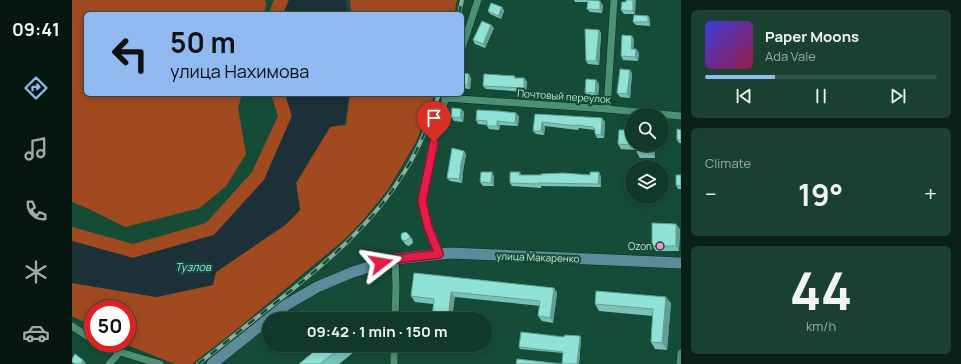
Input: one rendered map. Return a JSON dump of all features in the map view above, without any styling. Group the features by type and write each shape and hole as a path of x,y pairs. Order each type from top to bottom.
{"main road":[{"name":"улица Макаренко","path":"212,364 286,305 311,290 353,272 395,259 450,254 681,263"}],"street":[{"path":"464,42 478,0"},
{"path":"608,109 614,0"},
{"path":"439,254 428,227 422,201 440,113 446,96"},
{"name":"Почтовый переулок","path":"446,96 681,116"},
{"path":"395,259 395,312"},
{"path":"72,326 84,334"},
{"path":"109,364 120,352 160,364"},
{"path":"394,352 394,364"},
{"path":"680,364 681,353"}],"shaded area":[{"path":"72,0 265,0 264,12 84,12 84,96 241,96 238,108 246,154 226,186 200,208 125,227 72,202"},
{"path":"274,0 289,0 284,12 269,12"},
{"path":"350,0 457,0 454,12 351,12"},
{"path":"272,96 286,96 292,116 264,180 214,235 133,258 72,241 72,227 133,244 206,223 252,172 278,116"},
{"path":"350,96 434,96 416,142 387,191 364,219 346,238 242,325 192,364 175,364 136,349 136,300 84,300 84,322 72,316 72,283 157,297 216,272 285,225 300,210 296,183 330,127 346,125"}],"water":[{"path":"289,0 346,0 347,12 284,12"},
{"name":"Тузлов","path":"286,96 349,96 344,124 330,127 296,183 300,210 285,225 216,272 213,285 157,297 72,283 72,241 133,258 214,235 264,180 292,116"}],"building":[{"path":"588,0 600,1 600,10 587,9"},
{"path":"626,0 633,0 633,11 621,10 622,2 626,2"},
{"path":"491,3 502,7 498,16 488,11"},
{"path":"634,15 648,16 648,22 633,22"},
{"path":"482,21 491,25 483,44 473,40"},
{"path":"585,29 599,30 596,61 586,61"},
{"path":"622,35 632,36 631,49 636,49 635,57 621,56"},
{"path":"620,69 630,70 627,94 617,93"},
{"path":"464,73 469,74 468,85 464,85"},
{"path":"484,74 524,78 524,88 483,86"},
{"path":"586,79 596,80 595,93 585,92"},
{"path":"452,108 461,109 460,118 451,117"},
{"path":"477,110 516,113 515,123 497,121 497,126 487,126 487,121 476,120"},
{"path":"535,114 602,118 601,135 595,134 595,129 593,129 593,127 542,122 541,131 533,131"},
{"path":"677,129 681,130 681,140 677,140"},
{"path":"619,130 625,130 625,144 618,144"},
{"path":"452,148 464,151 459,179 447,178"},
{"path":"637,152 652,152 652,153"},
{"path":"481,172 492,172 491,183 480,182"},
{"path":"510,172 520,172 519,175 563,173 590,175 590,172 599,172 598,184 539,184 510,183"},
{"path":"676,175 681,175 681,186 676,185"},
{"path":"652,223 676,224 676,246 652,246"},
{"path":"406,232 410,238 405,241 402,240 401,236 402,233"},
{"path":"414,273 554,288 550,318 538,316 540,301 451,292 449,312 433,312 434,299 411,296"},
{"path":"596,291 666,297 662,343 651,342 653,309 595,304"},
{"path":"521,332 564,337 565,335 580,336 577,364 562,364 563,352 519,347"},
{"path":"314,352 335,352 320,364 299,364"},
{"path":"75,354 83,360 81,364 75,364 72,362"},
{"path":"517,359 562,364 516,364"}],"railway":[{"path":"459,12 462,0"},
{"path":"198,364 332,256 364,225 379,208 405,171 424,134 438,96"}],"place":[{"name":"Ozon","path":"660,246"}],"route":[{"path":"381,263 395,259 439,254 428,227 422,201 434,142"}]}
